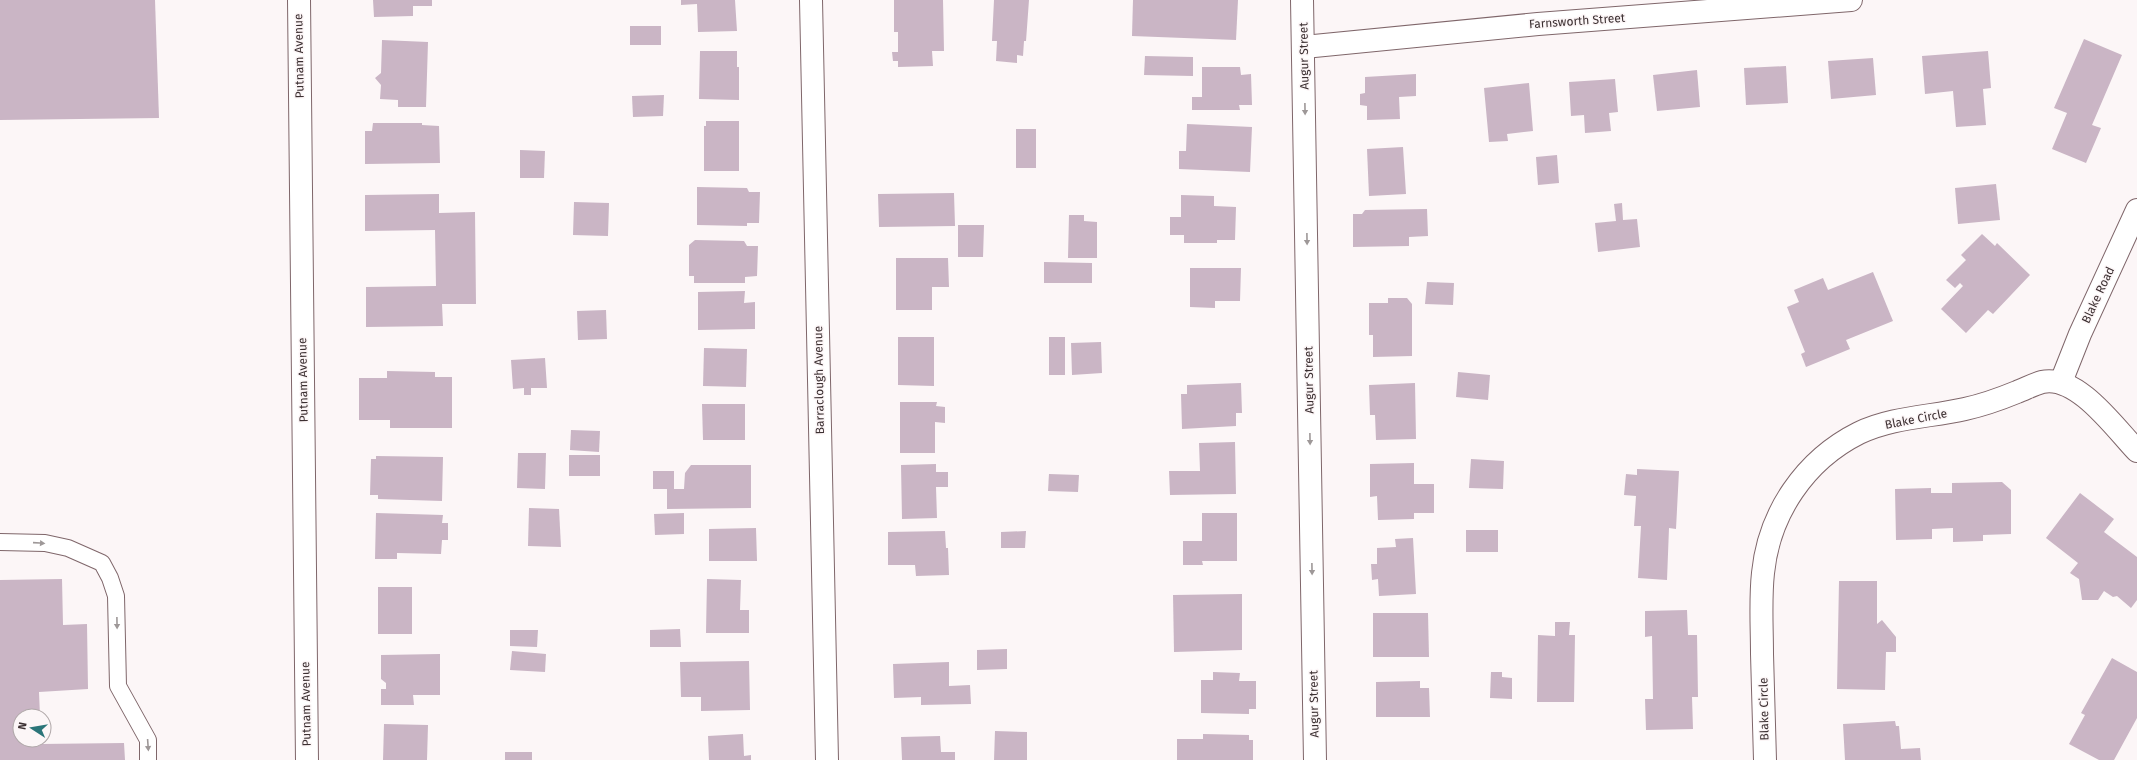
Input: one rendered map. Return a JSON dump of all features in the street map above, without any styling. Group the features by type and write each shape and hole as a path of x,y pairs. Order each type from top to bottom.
{"street":[{"name":"Putnam Avenue","path":"299,0 307,760"},
{"name":"Barraclough Avenue","path":"811,0 827,760"},
{"name":"Augur Street","path":"1302,0 1315,760"},
{"name":"Farnsworth Street","path":"1304,48 1538,24 1851,0"},
{"name":"Blake Road","path":"2061,382 2080,334 2137,210"},
{"name":"Blake Circle","path":"1765,760 1761,611 1763,572 1772,531 1783,505 1801,479 1832,450 1860,433 1891,422 1988,404 2042,382 2061,382 2078,391 2137,451"}],"lane":[{"path":"0,542 51,544 68,548 102,563 110,578 116,596 118,686 148,740 148,760"}],"building":[{"path":"0,0 155,0 159,118 0,120"},
{"path":"373,0 432,0 432,6 413,6 413,16 374,17"},
{"path":"681,0 735,0 737,31 698,32 697,4 681,5"},
{"path":"894,0 943,0 944,51 932,51 933,66 898,67 898,61 893,61 892,52 898,52 898,32 894,32"},
{"path":"994,0 1029,0 1026,41 1024,41 1023,56 1017,55 1017,63 996,61 997,41 992,41"},
{"path":"1133,0 1238,0 1236,40 1132,36"},
{"path":"630,26 661,26 661,45 630,45"},
{"path":"2084,39 2122,55 2092,125 2101,128 2086,163 2052,149 2067,113 2054,108"},
{"path":"382,40 428,42 426,107 398,107 398,100 380,99 381,85 375,78 381,73"},
{"path":"700,51 737,51 737,67 739,67 739,100 699,99"},
{"path":"1988,51 1991,88 1983,89 1986,125 1956,127 1953,91 1925,94 1922,56"},
{"path":"1145,56 1193,57 1193,76 1144,75"},
{"path":"1873,58 1876,95 1831,99 1828,61"},
{"path":"1786,66 1788,103 1746,105 1744,68"},
{"path":"1202,67 1240,67 1241,75 1251,74 1252,105 1239,105 1240,110 1192,110 1192,97 1202,97"},
{"path":"1697,70 1700,107 1657,111 1653,75"},
{"path":"1416,74 1416,96 1399,97 1400,119 1367,120 1367,106 1360,105 1360,94 1365,93 1365,77"},
{"path":"1615,79 1618,112 1609,113 1611,131 1585,133 1584,115 1571,116 1569,82"},
{"path":"1529,83 1533,131 1507,134 1508,141 1489,142 1484,88"},
{"path":"664,95 663,116 633,117 632,96"},
{"path":"706,121 739,121 739,171 704,171 704,126 706,126"},
{"path":"373,123 422,123 422,125 439,126 440,163 365,164 365,131 372,131"},
{"path":"1187,124 1252,127 1250,172 1179,169 1179,151 1186,151"},
{"path":"1016,129 1036,129 1036,168 1016,168"},
{"path":"1403,147 1406,194 1369,196 1367,149"},
{"path":"520,150 545,151 544,178 520,178"},
{"path":"1557,155 1559,183 1538,185 1536,157"},
{"path":"1996,184 2000,220 1958,224 1955,188"},
{"path":"697,187 747,188 749,192 760,192 759,223 747,223 747,226 697,225"},
{"path":"954,193 955,226 879,227 878,194"},
{"path":"439,194 439,213 475,212 476,304 442,304 443,326 366,327 366,287 436,286 435,230 365,231 365,195"},
{"path":"1181,195 1214,196 1214,206 1236,207 1235,240 1217,240 1217,243 1184,243 1184,235 1170,235 1170,217 1181,217"},
{"path":"574,202 609,203 608,236 573,235"},
{"path":"1622,203 1623,220 1637,219 1640,247 1598,252 1595,223 1616,221 1614,204"},
{"path":"1427,209 1428,236 1409,237 1409,246 1353,247 1353,214 1362,214 1365,210"},
{"path":"1069,215 1084,215 1084,221 1097,222 1097,258 1068,258"},
{"path":"958,225 984,225 983,257 958,257"},
{"path":"1982,234 1995,246 1997,243 2030,275 1993,314 1988,310 1966,333 1941,309 1963,286 1960,283 1955,288 1946,280 1966,260 1961,255"},
{"path":"695,240 744,241 747,246 758,246 757,276 745,277 745,283 694,283 694,276 689,276 689,245"},
{"path":"896,258 948,258 949,287 932,287 932,310 896,310"},
{"path":"1044,262 1092,263 1092,283 1044,283"},
{"path":"1190,268 1241,268 1240,301 1215,301 1215,308 1190,307"},
{"path":"1873,272 1893,321 1846,340 1850,349 1806,367 1801,354 1805,352 1787,307 1799,302 1794,290 1823,278 1828,290"},
{"path":"1427,282 1454,283 1453,305 1425,304"},
{"path":"745,291 744,303 755,302 755,329 698,330 698,292"},
{"path":"1388,298 1407,298 1412,304 1412,356 1373,357 1373,335 1369,335 1369,303 1388,303"},
{"path":"606,310 607,339 578,340 577,311"},
{"path":"898,337 934,337 934,386 898,385"},
{"path":"1049,337 1065,337 1065,375 1049,375"},
{"path":"1101,342 1102,373 1072,375 1071,343"},
{"path":"704,348 747,349 746,387 703,386"},
{"path":"545,358 547,388 531,388 531,395 524,395 524,388 513,389 511,360"},
{"path":"387,371 435,372 435,377 452,377 452,428 390,428 390,420 359,420 359,378 387,378"},
{"path":"1458,372 1490,375 1488,400 1456,397"},
{"path":"1241,383 1242,413 1236,413 1236,426 1182,429 1181,394 1187,394 1187,385"},
{"path":"1415,383 1416,439 1376,440 1375,415 1370,415 1369,385"},
{"path":"900,402 937,402 936,406 945,407 945,423 935,422 935,453 900,453"},
{"path":"702,404 745,404 745,440 703,440"},
{"path":"571,430 600,431 599,452 570,450"},
{"path":"1235,442 1236,494 1170,495 1169,471 1200,471 1199,443"},
{"path":"518,453 546,453 545,489 517,488"},
{"path":"569,455 600,455 600,476 569,476"},
{"path":"376,456 443,457 442,501 378,499 378,495 370,495 371,459 376,459"},
{"path":"1471,459 1504,461 1503,489 1469,488"},
{"path":"1414,463 1414,484 1434,484 1434,513 1414,513 1414,519 1378,520 1377,496 1370,497 1370,464"},
{"path":"936,464 936,472 948,472 948,487 936,487 937,518 902,519 901,465"},
{"path":"691,465 751,465 751,508 667,509 667,489 653,489 653,471 674,471 674,489 684,489 685,473"},
{"path":"1637,469 1679,471 1676,529 1669,528 1667,580 1638,578 1641,526 1634,526 1636,496 1624,495 1626,474 1637,475"},
{"path":"1049,474 1079,475 1078,492 1048,491"},
{"path":"2002,482 2011,490 2011,534 1983,535 1983,541 1953,542 1953,528 1932,529 1932,539 1896,540 1895,489 1931,488 1931,493 1952,493 1952,483"},
{"path":"2080,493 2114,519 2104,532 2137,557 2137,600 2131,608 2117,596 2113,597 2104,591 2098,600 2082,600 2079,579 2070,573 2078,563 2046,538"},
{"path":"529,508 559,509 561,547 528,546"},
{"path":"376,513 443,515 442,523 448,523 448,540 442,540 441,554 397,553 397,559 375,559"},
{"path":"684,513 684,534 655,535 654,514"},
{"path":"1202,513 1237,513 1237,561 1202,561 1203,565 1183,565 1183,541 1202,541"},
{"path":"756,528 757,561 709,561 709,529"},
{"path":"1466,530 1498,530 1498,552 1466,552"},
{"path":"945,531 946,548 948,548 949,575 916,576 915,565 888,565 888,532"},
{"path":"1026,531 1025,548 1001,548 1001,532"},
{"path":"1413,538 1416,594 1379,596 1378,579 1372,580 1371,564 1377,564 1377,548 1396,547 1395,539"},
{"path":"62,579 63,625 87,624 88,689 39,692 40,708 12,708 12,748 52,748 52,744 124,743 125,760 0,760 0,580"},
{"path":"707,579 741,580 740,610 749,610 749,633 706,633"},
{"path":"1839,581 1877,581 1877,624 1882,620 1896,637 1896,652 1886,652 1885,690 1837,689"},
{"path":"378,587 412,587 412,634 378,634"},
{"path":"1242,594 1242,650 1174,652 1173,595"},
{"path":"1687,610 1688,635 1697,635 1698,697 1692,697 1693,729 1646,730 1645,699 1653,699 1652,636 1645,637 1645,611"},
{"path":"1373,613 1428,613 1429,657 1373,657"},
{"path":"1555,622 1570,622 1569,635 1575,635 1574,702 1537,702 1538,635 1555,636"},
{"path":"680,629 681,647 650,647 650,630"},
{"path":"510,630 538,630 537,647 510,646"},
{"path":"1007,649 1007,669 977,670 977,650"},
{"path":"512,651 546,654 545,672 510,670"},
{"path":"440,654 440,695 413,695 414,705 381,705 381,689 386,689 386,683 381,679 381,655"},
{"path":"2112,658 2137,672 2137,718 2114,760 2099,760 2069,744 2085,715 2081,713"},
{"path":"749,661 750,710 701,711 701,697 681,697 680,662"},
{"path":"949,662 949,686 970,685 971,704 921,705 921,697 894,698 893,664"},
{"path":"1213,672 1240,673 1239,681 1256,681 1256,709 1249,709 1249,714 1201,713 1201,680 1213,680"},
{"path":"1491,672 1502,672 1502,677 1512,678 1512,699 1490,698"},
{"path":"1420,681 1420,688 1429,688 1430,717 1376,717 1376,682"},
{"path":"1895,721 1896,726 1899,726 1901,749 1920,748 1921,760 1845,760 1843,724"},
{"path":"384,724 428,725 427,760 383,760"},
{"path":"995,731 1027,732 1027,760 994,760"},
{"path":"743,734 744,756 751,755 751,760 709,760 708,736"},
{"path":"1203,734 1249,735 1249,740 1253,740 1253,760 1177,760 1177,739 1203,739"},
{"path":"940,736 941,752 955,752 955,760 902,760 901,737"},
{"path":"505,752 532,752 532,760 505,760"}]}
